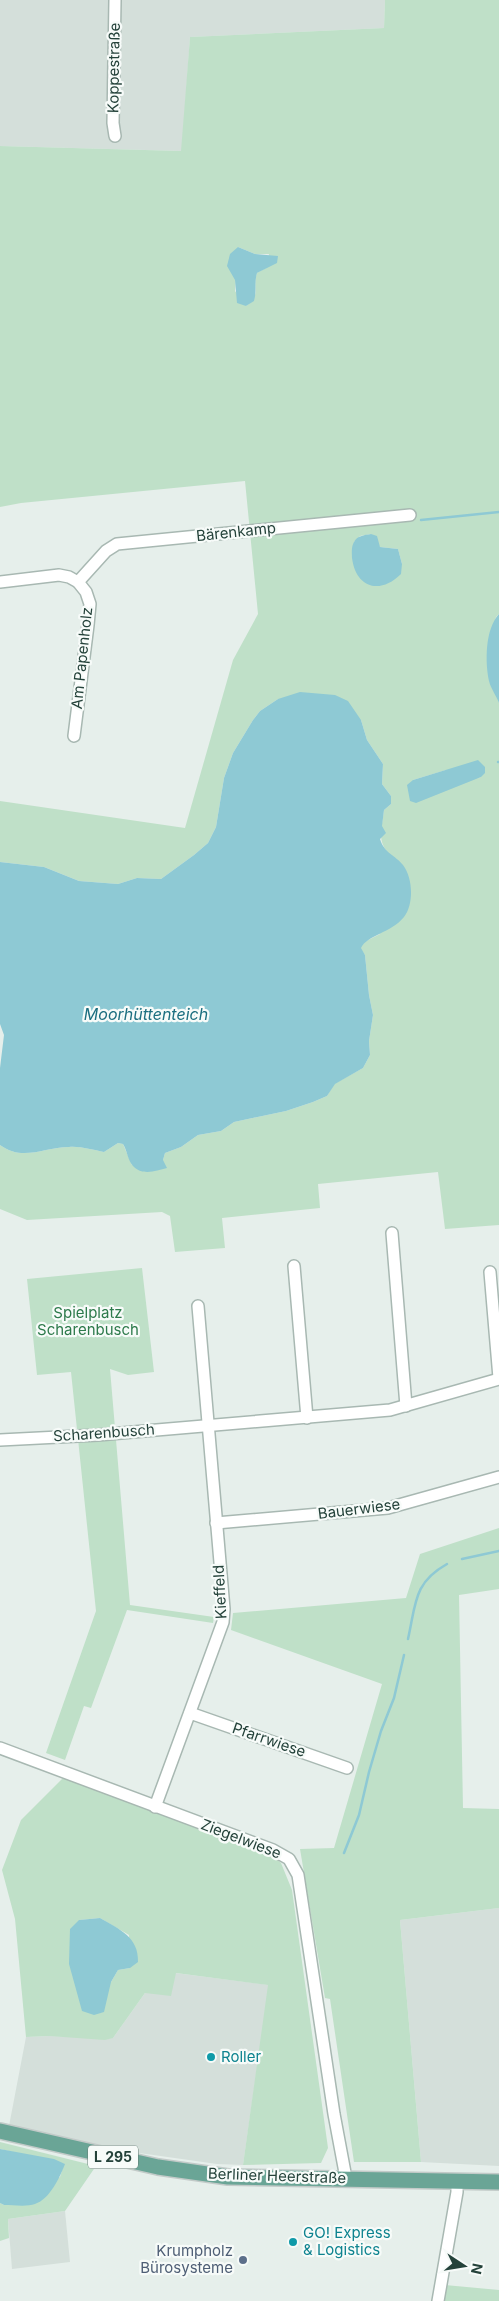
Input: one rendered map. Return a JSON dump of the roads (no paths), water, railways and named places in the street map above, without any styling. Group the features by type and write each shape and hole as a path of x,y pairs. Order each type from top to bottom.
{"main road":[{"name":"Berliner Heerstraße","path":"0,2131 195,2173 228,2177 499,2182"}],"street":[{"name":"Koppestraße","path":"115,0 113,123 115,136"},
{"name":"Bärenkamp","path":"78,582 106,550 117,544 410,514"},
{"path":"0,582 59,575 69,576 78,582"},
{"name":"Am Papenholz","path":"74,736 90,604 86,592 78,582"},
{"path":"392,1233 406,1406"},
{"path":"294,1266 307,1418"},
{"path":"490,1272 499,1378"},
{"path":"198,1306 208,1425"},
{"name":"Scharenbusch","path":"0,1440 98,1435 390,1410 499,1378"},
{"name":"Kieffeld","path":"155,1807 223,1622 208,1425"},
{"name":"Bauerwiese","path":"216,1523 388,1508 499,1477"},
{"name":"Pfarrwiese","path":"190,1712 347,1768"},
{"name":"Ziegelwiese","path":"0,1748 273,1850 284,1855 294,1864 298,1875 334,2114 346,2178"},
{"path":"438,2301 457,2181"}],"water":[{"path":"238,247 255,254 278,256 277,263 257,273 254,301 246,306 237,303 235,280 227,266 230,254"},
{"path":"371,534 377,536 380,547 398,549 402,564 401,574 385,585 370,585 364,582 354,568 352,550 355,540 363,535"},
{"path":"499,614 499,703 489,681 487,646 494,620"},
{"name":"Moorhüttenteich","path":"300,692 335,695 348,701 361,720 367,740 383,764 382,784 391,796 391,804 384,810 382,826 386,833 380,839 387,851 403,865 409,877 411,898 404,917 393,927 368,940 361,948 365,955 373,1015 369,1041 370,1055 363,1068 335,1084 327,1096 313,1102 286,1111 234,1122 221,1131 198,1135 181,1147 165,1153 163,1160 167,1168 154,1171 145,1172 133,1166 123,1144 118,1143 104,1152 73,1147 25,1153 9,1150 0,1145 0,1068 4,1035 0,1024 0,862 44,867 79,881 118,884 137,878 161,879 208,843 216,827 224,778 233,753 253,720 260,711 278,699"},
{"path":"478,760 485,767 485,773 481,777 416,803 410,801 407,785 413,780"},
{"path":"100,1918 121,1930 131,1940 135,1946 138,1962 130,1968 118,1970 111,1982 104,2012 94,2015 82,2011 69,1964 70,1929 79,1920"},
{"path":"0,2149 54,2159 65,2164 50,2193 40,2201 28,2205 4,2205 0,2203"}],"waterway":[{"path":"421,520 499,512"},
{"path":"462,1559 499,1551"},
{"path":"408,1639 415,1605 422,1587 436,1571 447,1564"},
{"path":"344,1853 359,1815 369,1772 381,1731 394,1698 404,1655"}],"place":[{"name":"Roller","path":"211,2057"},
{"name":"GO! Express & Logistics","path":"293,2242"},
{"name":"Krumpholz Bürosysteme","path":"243,2260"}],"park label":[{"name":"Spielplatz Scharenbusch","path":"88,1322"}]}
